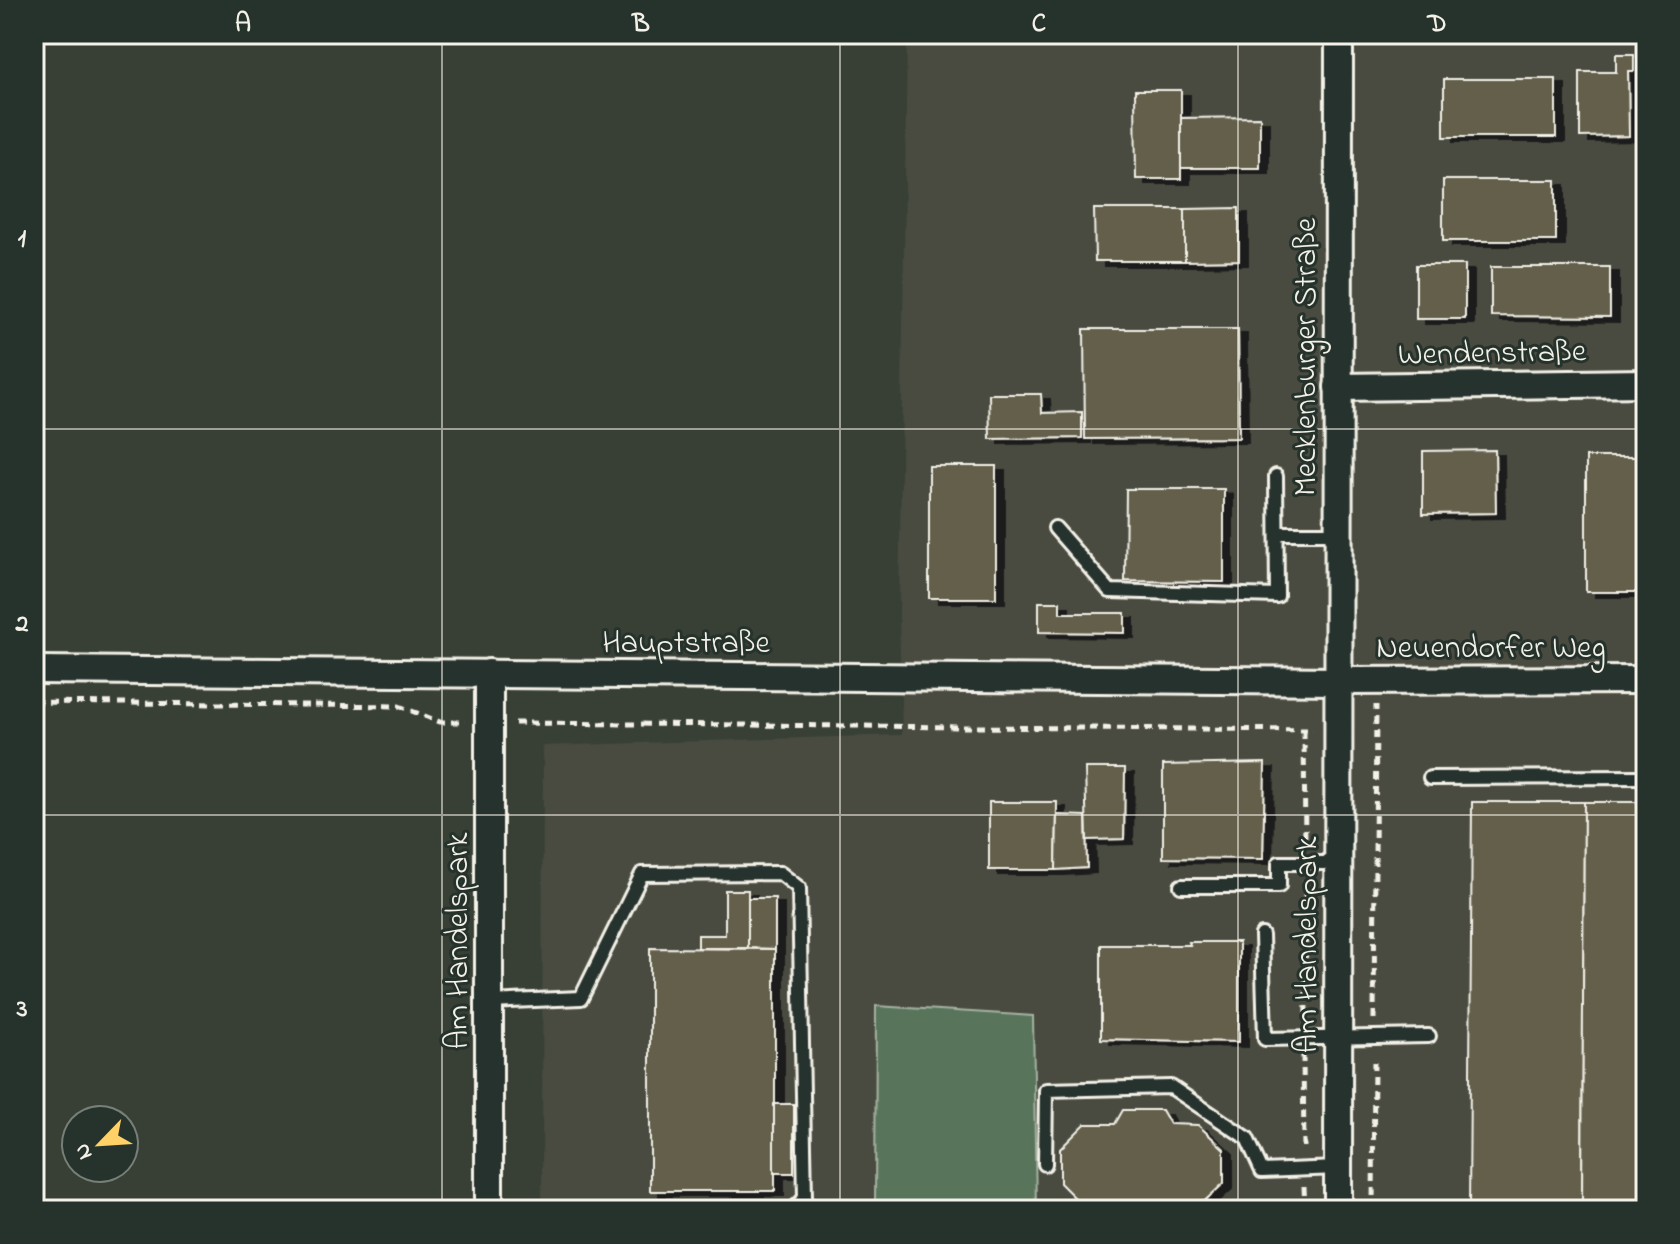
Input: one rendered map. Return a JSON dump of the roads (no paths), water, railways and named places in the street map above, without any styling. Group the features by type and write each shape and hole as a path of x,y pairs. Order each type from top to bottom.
{"street":[{"name":"Mecklenburger Straße","path":"1337,681 1339,34"},
{"name":"Wendenstraße","path":"1338,387 1646,383"},
{"name":"Hauptstraße","path":"34,670 1337,681"},
{"name":"Am Handelspark","path":"489,673 489,1210"},
{"name":"Neuendorfer Weg","path":"1337,681 1646,680"},
{"name":"Am Handelspark","path":"1337,681 1340,863 1338,1210"}],"lane":[{"path":"1055,528 1110,591 1277,596 1276,476"},
{"path":"1277,533 1338,533"},
{"path":"1430,778 1646,777"},
{"path":"1181,886 1279,886 1279,863 1340,863"},
{"path":"489,1002 581,998 642,874 780,873 799,888 805,1198 793,1210"},
{"path":"1262,935 1265,1039 1429,1036"},
{"path":"1045,1164 1046,1090 1171,1087 1247,1138 1262,1171 1338,1168"}]}
